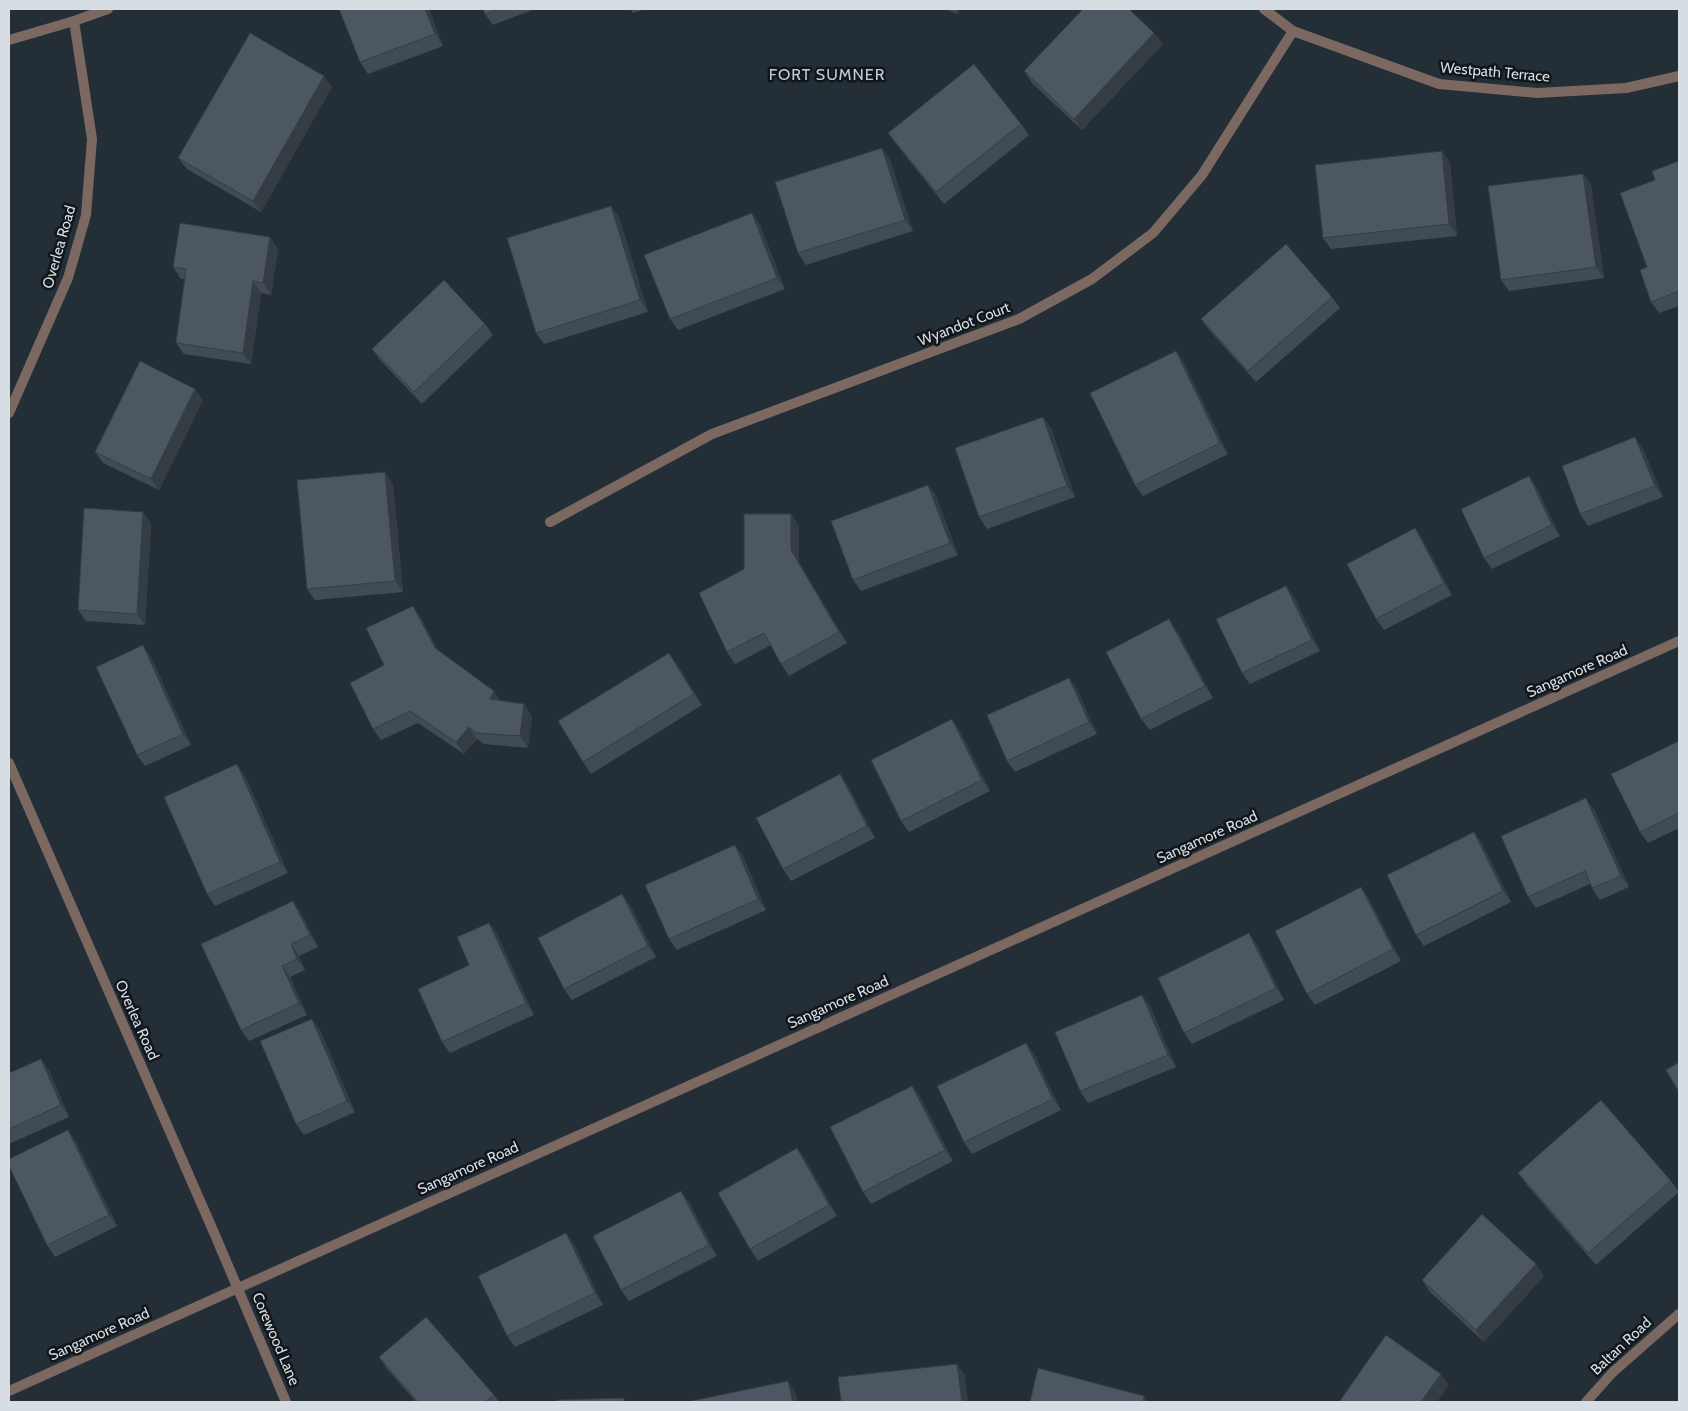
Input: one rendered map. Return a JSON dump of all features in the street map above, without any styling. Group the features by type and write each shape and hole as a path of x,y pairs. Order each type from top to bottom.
{"street":[{"path":"9,40 108,9"},
{"name":"Westpath Terrace","path":"1264,9 1293,31 1439,84 1537,93 1626,88 1679,76"},
{"name":"Overlea Road","path":"9,413 68,278 86,216 92,139 74,21"},
{"name":"Wyandot Court","path":"550,522 712,434 1019,319 1092,279 1152,233 1202,175 1293,31"},
{"name":"Sangamore Road","path":"9,1391 1679,641"},
{"name":"Overlea Road","path":"9,763 238,1288"},
{"name":"Corewood Lane","path":"238,1288 286,1402"},
{"name":"Baltan Road","path":"1586,1402 1613,1372 1679,1314"}],"building":[{"path":"339,9 425,9 435,34 360,62"},
{"path":"483,9 498,9 485,14"},
{"path":"1083,9 1129,9 1154,33 1074,119 1024,71"},
{"path":"250,33 324,76 253,201 178,158"},
{"path":"974,64 1021,124 936,192 888,133"},
{"path":"882,148 905,220 798,253 775,182"},
{"path":"1442,151 1449,224 1323,238 1315,165"},
{"path":"1679,161 1679,291 1651,302 1640,270 1647,267 1620,193 1655,180 1652,171"},
{"path":"1583,174 1596,267 1501,280 1488,186"},
{"path":"611,206 640,300 536,333 507,238"},
{"path":"752,213 777,278 670,319 644,255"},
{"path":"180,223 270,237 263,283 253,281 243,353 176,343 186,269 173,267"},
{"path":"1286,244 1332,297 1248,371 1201,319"},
{"path":"444,280 485,324 414,392 372,349"},
{"path":"1176,351 1220,443 1135,485 1090,393"},
{"path":"140,361 195,389 151,479 95,452"},
{"path":"1043,417 1067,486 979,517 955,448"},
{"path":"1635,437 1655,486 1580,514 1562,466"},
{"path":"385,472 395,581 307,589 297,480"},
{"path":"1529,476 1552,525 1484,558 1461,509"},
{"path":"928,485 950,543 853,580 831,521"},
{"path":"84,508 143,512 137,614 78,610"},
{"path":"744,514 791,514 791,550 839,632 781,664 764,633 727,652 699,593 744,569"},
{"path":"1415,528 1444,583 1376,619 1347,564"},
{"path":"1286,586 1312,640 1242,673 1216,619"},
{"path":"413,606 435,648 494,691 490,699 524,704 520,736 476,733 469,727 456,742 410,711 373,729 350,683 384,665 366,628"},
{"path":"1169,619 1205,686 1141,719 1106,652"},
{"path":"143,645 183,734 137,755 96,667"},
{"path":"669,653 694,694 583,762 558,721"},
{"path":"1069,678 1089,722 1007,761 987,715"},
{"path":"952,719 982,780 901,821 871,760"},
{"path":"1679,741 1679,813 1640,832 1611,774"},
{"path":"237,764 280,862 207,894 164,797"},
{"path":"840,774 867,826 783,869 756,818"},
{"path":"1586,798 1621,876 1592,888 1585,871 1528,897 1501,836"},
{"path":"1474,832 1503,891 1416,935 1387,875"},
{"path":"735,845 758,899 669,939 645,885"},
{"path":"1361,887 1393,949 1307,994 1275,931"},
{"path":"622,894 648,946 564,989 538,938"},
{"path":"293,901 310,935 291,944 297,959 282,966 299,1003 241,1030 201,944"},
{"path":"489,923 526,1003 442,1042 418,989 469,965 457,937"},
{"path":"1249,933 1276,988 1184,1033 1158,978"},
{"path":"1142,995 1168,1055 1080,1091 1055,1032"},
{"path":"312,1019 347,1101 296,1124 260,1041"},
{"path":"1026,1043 1053,1099 964,1142 937,1086"},
{"path":"41,1059 61,1105 9,1129 9,1073"},
{"path":"1679,1062 1679,1092 1666,1070"},
{"path":"912,1086 945,1150 863,1192 830,1127"},
{"path":"1601,1100 1671,1181 1588,1253 1518,1173"},
{"path":"68,1130 109,1215 47,1245 9,1166 9,1159"},
{"path":"797,1148 829,1205 750,1249 718,1193"},
{"path":"681,1191 709,1245 621,1290 593,1236"},
{"path":"1482,1214 1536,1264 1476,1330 1422,1280"},
{"path":"566,1233 595,1293 507,1336 478,1276"},
{"path":"426,1317 494,1395 485,1402 418,1402 379,1357"},
{"path":"1386,1335 1441,1374 1421,1402 1339,1402"},
{"path":"957,1364 962,1402 841,1402 838,1377"},
{"path":"1038,1368 1144,1396 1143,1402 1030,1402"},
{"path":"788,1381 793,1402 686,1402"},
{"path":"624,1398 624,1402 557,1402 557,1400"}],"district":[{"name":"FORT SUMNER","path":"827,74"}]}
